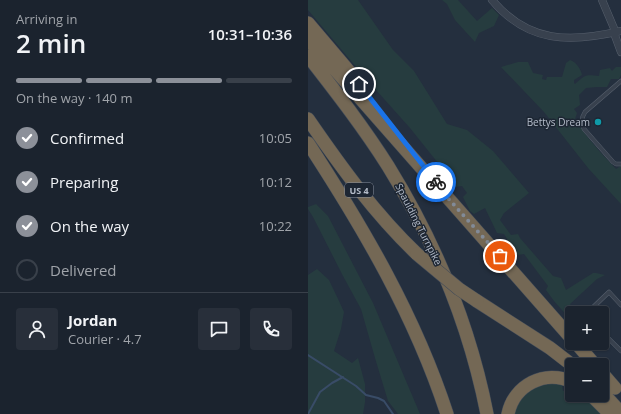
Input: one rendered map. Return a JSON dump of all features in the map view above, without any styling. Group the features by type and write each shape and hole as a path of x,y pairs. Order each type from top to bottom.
{"highway":[{"path":"308,22 377,107 446,196"},
{"path":"308,39 565,331"},
{"name":"Spaulding Turnpike","path":"308,56 352,112 388,166 410,203 429,241 447,281 461,321 474,362 487,414"},
{"name":"US 4","path":"308,119 336,160 380,215 394,232 417,254 477,301 550,348 565,360"},
{"path":"308,143 357,220 395,290 423,349 447,414"},
{"path":"582,350 589,358"},
{"path":"508,414 511,405 518,393 523,388 535,381 548,377 565,379"},
{"path":"609,379 618,386"},
{"path":"609,400 621,413"},
{"path":"598,402 610,414"}],"street":[{"path":"492,0 521,25 549,36 572,38 617,32"},
{"path":"602,0 617,32 621,52"}],"lane":[{"path":"621,81 585,112 582,122 584,129 613,162 616,164 621,164"},
{"path":"594,306 609,292 621,305"},
{"path":"609,339 621,352"}],"green space":[{"path":"308,0 358,0 393,50 414,71 447,124 467,130 493,151 529,193 504,213 500,220 511,235 518,234 553,276 561,278 566,290 593,273 605,275 597,279 570,304 571,306 565,306 565,313 546,290 548,286 524,254 511,256 507,246 509,242 504,234 497,233 485,208 474,214 470,211 463,197 467,193 462,186 455,187 451,179 410,128 308,10"},
{"path":"442,0 458,0 477,21 492,8 499,15 494,26 479,33 475,42 455,20 447,4"},
{"path":"570,60 574,62 581,70 582,75 574,80 575,84 586,76 599,76 600,70 610,68 612,71 616,67 621,67 621,75 619,79 611,79 607,87 586,88 579,95 580,105 574,109 577,113 575,119 589,139 616,169 621,166 621,204 588,168 544,112 501,67 518,62 528,62 533,73 543,75 542,79 546,80 547,77 562,77 566,63"},
{"path":"316,204 328,216 373,303 420,414 398,414 388,401 361,309 308,209 308,207"},
{"path":"317,269 329,280 344,312 341,329 334,351 352,363 358,358 365,384 363,414 308,414 308,275"},
{"path":"547,382 562,384 563,391 565,391 565,402 594,402 601,414 511,414 528,390"}],"waterway":[{"path":"308,355 356,386 366,395 384,401 393,414"},
{"path":"308,414 320,392 343,377"}],"way so far":[{"path":"436,182 446,196 500,256"}],"place":[{"name":"Bettys Dream","path":"598,122"}],"route":[{"path":"359,84 436,182"}]}
